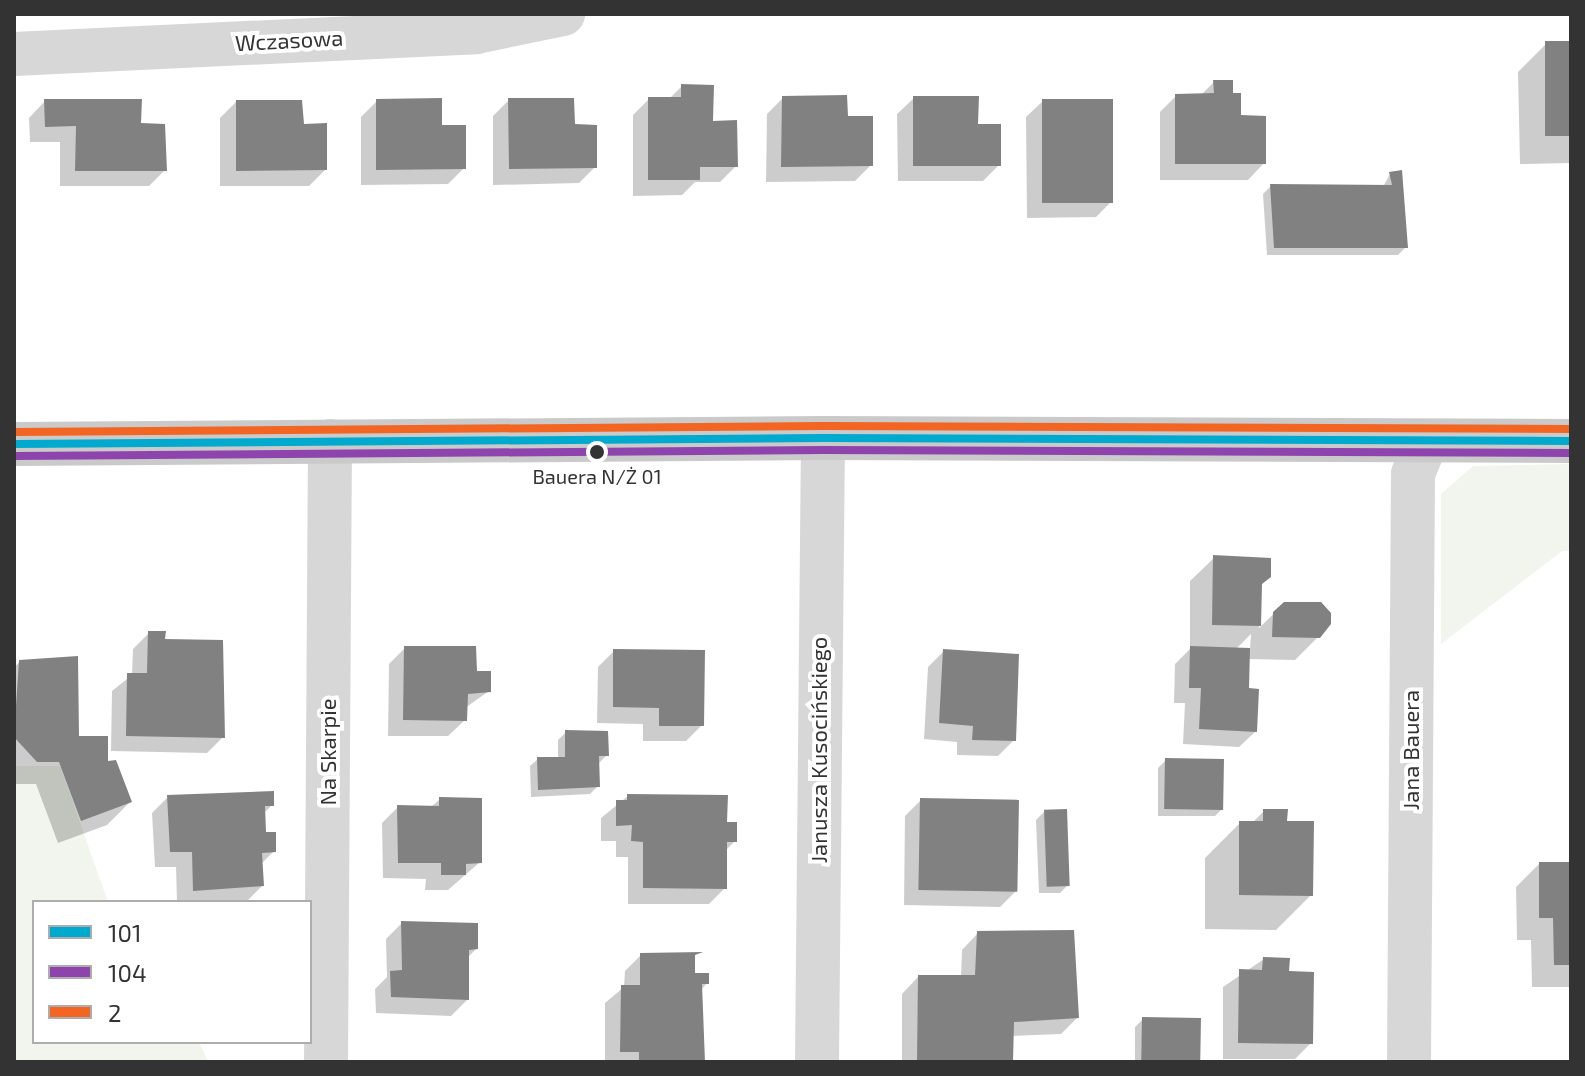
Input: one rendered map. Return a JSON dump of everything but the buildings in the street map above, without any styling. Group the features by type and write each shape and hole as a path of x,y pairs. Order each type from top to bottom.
{"main road":[{"path":"14,444 823,438 1571,441"}],"street":[{"name":"Wczasowa","path":"14,54 476,32 563,14"},
{"name":"Janusza Kusocińskiego","path":"817,1062 823,438"},
{"name":"Na Skarpie","path":"326,1062 330,441"},
{"name":"Jana Bauera","path":"1409,1062 1413,474 1426,441"}],"shaded area":[{"path":"1571,464 1571,551 1562,551 1441,644 1441,494 1473,466"},
{"path":"14,766 60,766 107,900 32,900 32,1044 200,1044 208,1062 14,1062"}],"transit line":[{"name":"2","path":"14,432 823,426 1571,429"},
{"name":"101","path":"14,444 823,438 1571,441"},
{"name":"104","path":"14,456 823,450 1571,453"}],"place":[{"name":"Bauera N/Ż 01","path":"597,452"}]}
